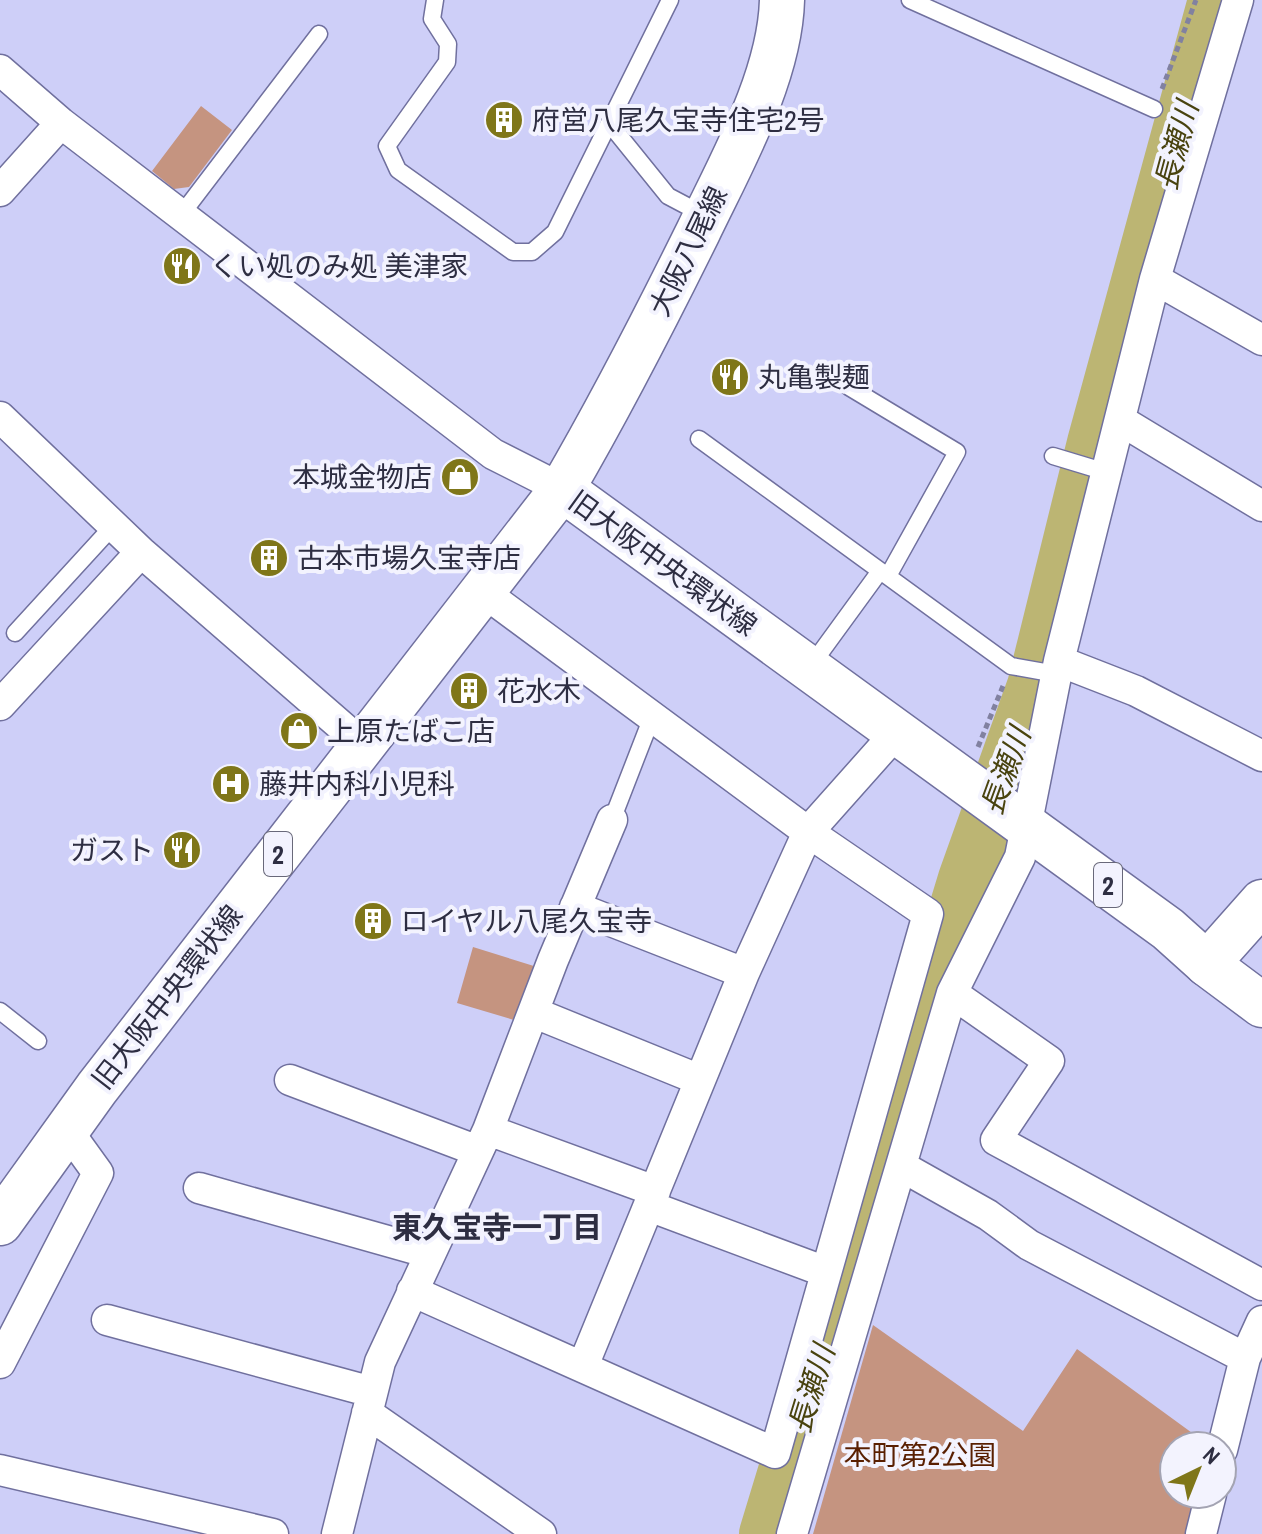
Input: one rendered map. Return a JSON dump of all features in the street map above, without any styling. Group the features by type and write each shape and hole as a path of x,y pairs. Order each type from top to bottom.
{"main road":[{"name":"大阪八尾線","path":"562,489 622,385 738,149 781,34 782,0"},
{"name":"旧大阪中央環状線","path":"0,1223 67,1130 362,744 562,489 897,732 961,759 1015,818 1168,929 1207,964 1262,1005"},
{"path":"1207,964 1262,902"}],"street":[{"path":"792,1534 952,993 1020,857 1015,818 1228,3"},
{"path":"0,70 61,123 493,454 562,489"},
{"path":"0,191 61,123"},
{"path":"1155,279 1262,340"},
{"path":"0,417 141,552 362,744"},
{"path":"1120,420 1262,506"},
{"path":"0,705 141,552"},
{"path":"412,1291 775,1453 928,914 808,832 482,591"},
{"path":"1053,669 1136,691 1262,756"},
{"path":"583,1366 744,973 808,832 897,732"},
{"path":"337,1534 380,1362 483,1140 612,820"},
{"path":"575,907 744,973"},
{"path":"952,993 1049,1061 996,1140 1262,1285"},
{"path":"535,1013 700,1080"},
{"path":"290,1080 483,1140 652,1198 826,1272"},
{"path":"0,1363 98,1173 67,1130"},
{"path":"901,1166 988,1215 1029,1245 1245,1358"},
{"path":"199,1188 430,1253"},
{"path":"107,1320 370,1402 541,1534"},
{"path":"1227,1430 1245,1358 1262,1321"},
{"path":"0,1470 187,1524 273,1534"},
{"path":"1201,1534 1207,1510"}],"lane":[{"path":"435,0 432,19 448,44 447,62 387,146 398,170 513,252 532,252 555,232 670,0"},
{"path":"910,0 1154,109"},
{"path":"181,215 319,34"},
{"path":"609,123 668,196 705,216"},
{"path":"809,669 884,573 957,452 849,387"},
{"path":"699,439 1014,666 1053,669"},
{"path":"1053,456 1105,471"},
{"path":"15,633 113,526"},
{"path":"612,820 652,717"},
{"path":"0,1011 38,1041"}],"path":[{"path":"1154,109 1196,0"},
{"path":"961,759 1014,666"}],"green space":[{"path":"201,106 232,130 189,187 174,189 152,171"},
{"path":"473,947 537,967 521,1022 457,1003"},
{"name":"本町第2公園","path":"873,1325 1023,1431 1077,1349 1188,1430 1158,1430 1158,1510 1194,1510 1187,1534 813,1534"}],"waterway":[{"name":"長瀬川","path":"767,1534 966,879 1035,686 1095,443 1216,0"}],"place":[{"name":"府営八尾久宝寺住宅2号","path":"504,120"},
{"name":"くい処のみ処 美津家","path":"182,266"},
{"name":"丸亀製麺","path":"730,377"},
{"name":"本城金物店","path":"460,477"},
{"name":"古本市場久宝寺店","path":"269,558"},
{"name":"花水木","path":"469,691"},
{"name":"上原たばこ店","path":"299,731"},
{"name":"藤井内科小児科","path":"231,784"},
{"name":"ガスト","path":"182,850"},
{"name":"ロイヤル八尾久宝寺","path":"373,921"}],"district":[{"name":"東久宝寺一丁目","path":"497,1227"}]}
